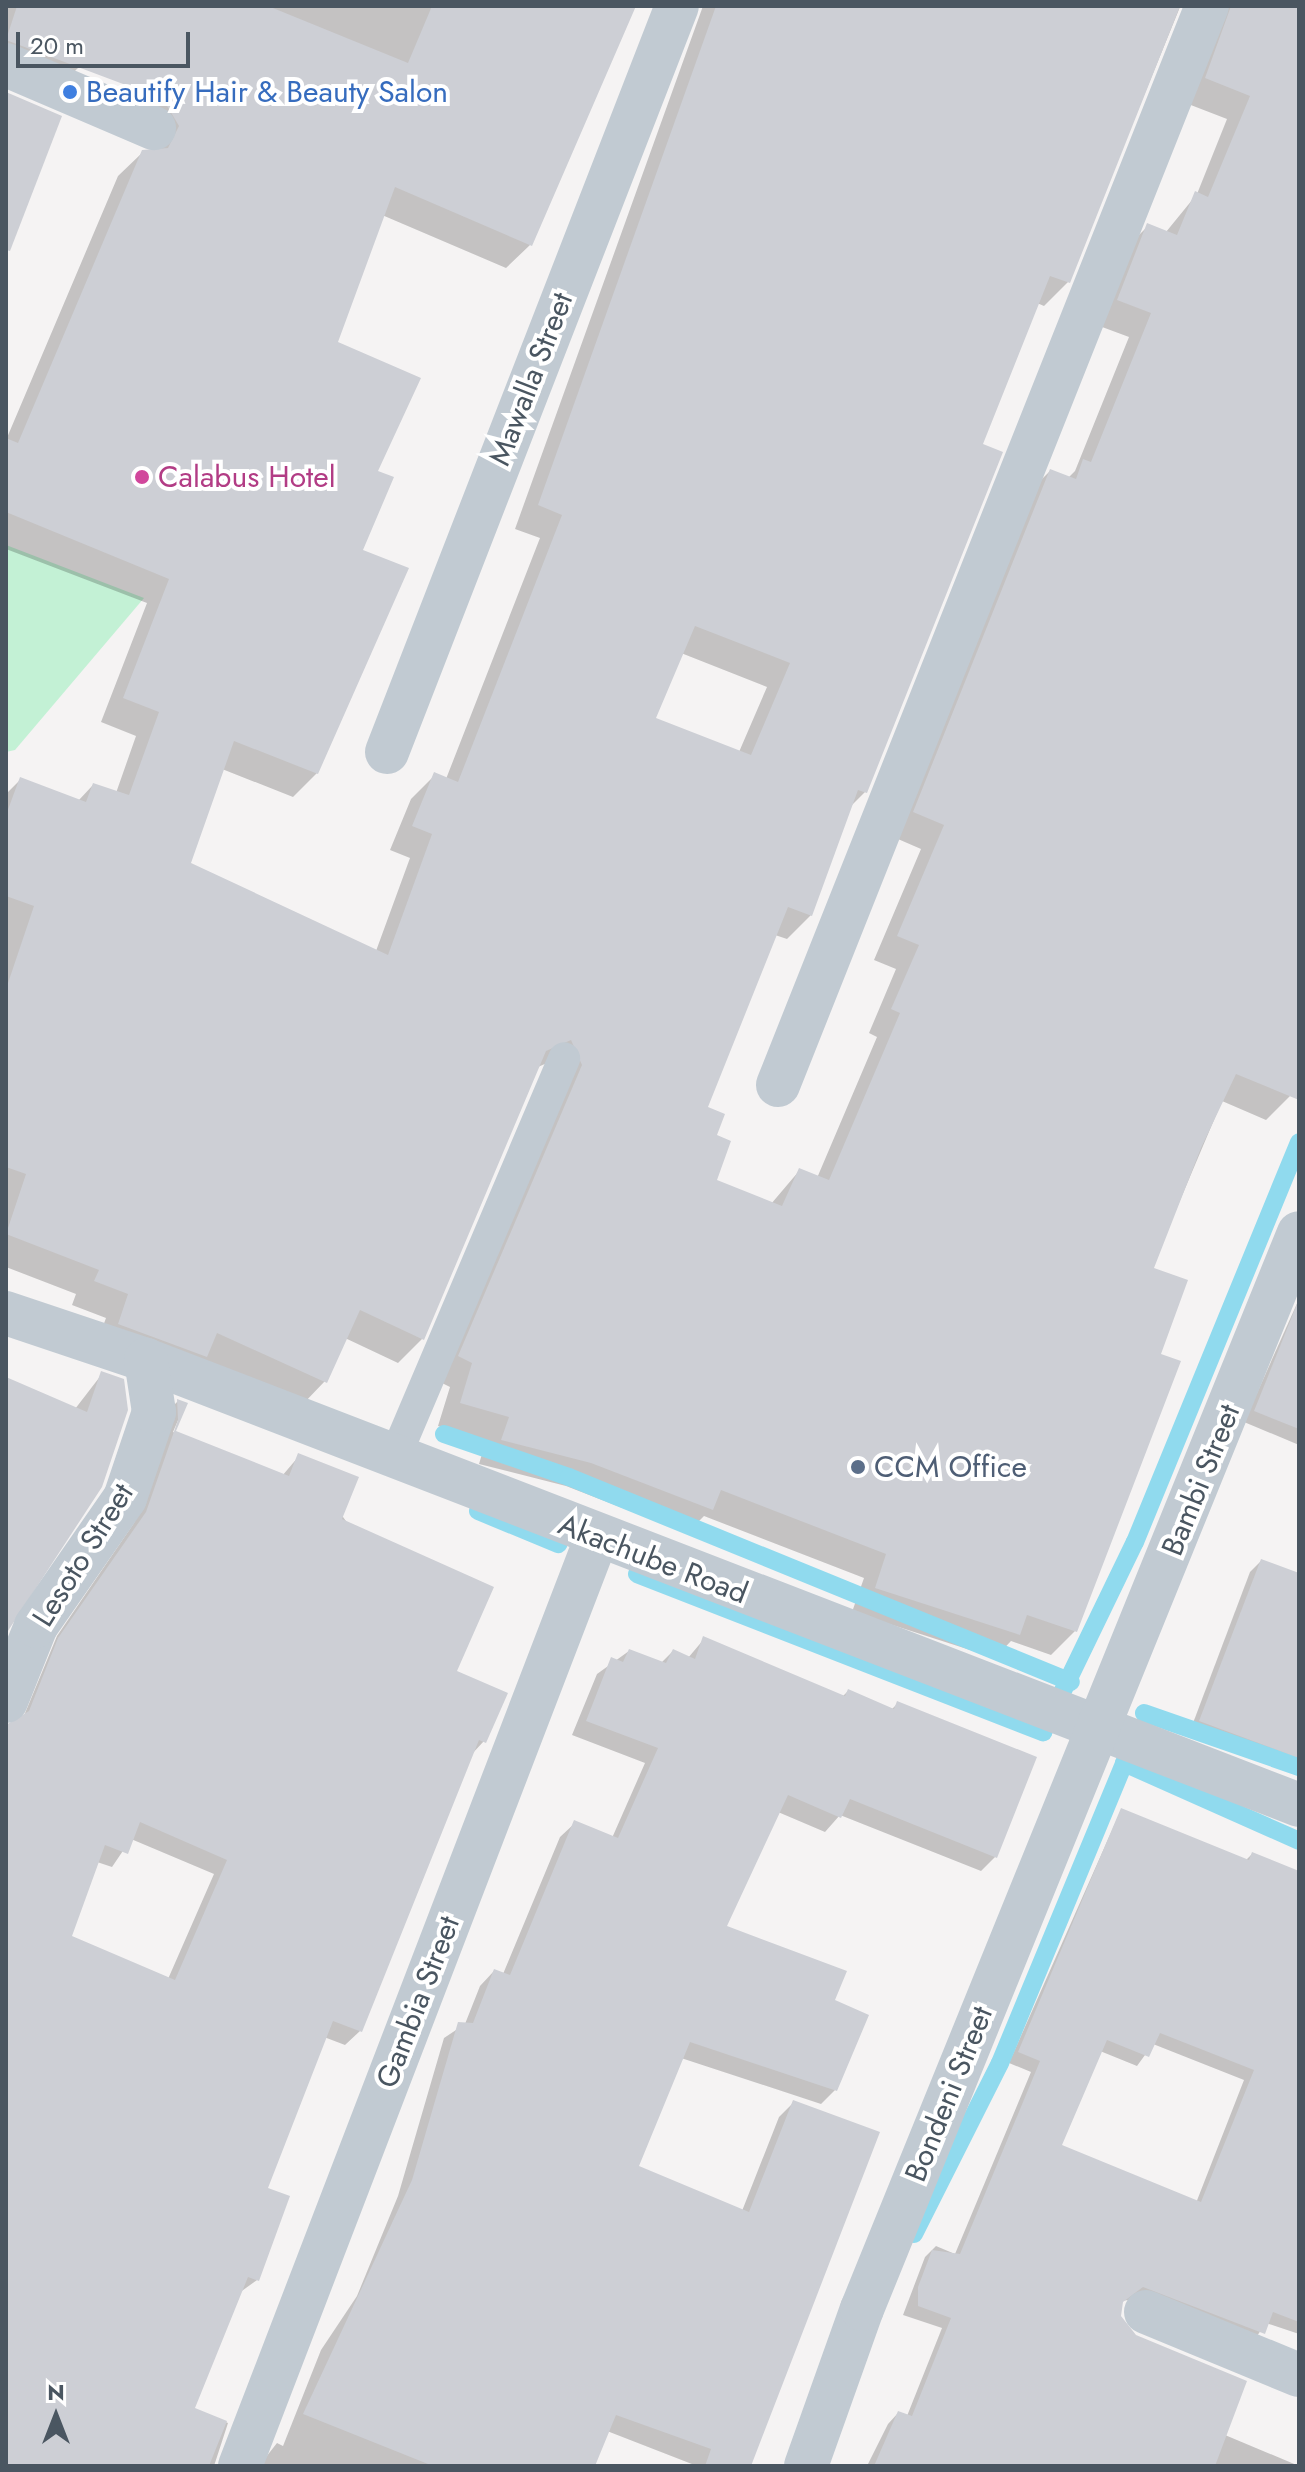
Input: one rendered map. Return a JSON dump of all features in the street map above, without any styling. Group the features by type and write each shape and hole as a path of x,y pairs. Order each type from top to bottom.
{"street":[{"name":"Mawalla Street","path":"387,752 677,6"},
{"path":"778,1085 1207,6"},
{"path":"6,65 154,128"},
{"name":"Bambi Street","path":"1100,1725 1299,1233"},
{"name":"Akachube Road","path":"6,1313 146,1360 596,1539 1100,1725 1299,1805"},
{"name":"Lesoto Street","path":"6,1701 36,1626 125,1498 154,1412 146,1360"},
{"name":"Gambia Street","path":"240,2466 596,1539"},
{"name":"Bondeni Street","path":"806,2466 862,2309 1100,1725"},
{"path":"1146,2312 1299,2375"}],"lane":[{"path":"395,1457 564,1058"}],"green space":[{"path":"6,545 144,598 15,750 6,752"}],"building":[{"path":"17,6 268,6 408,63 432,6 636,6 532,246 395,187 338,342 421,378 378,471 394,477 363,550 409,568 318,774 234,741 191,863 388,955 432,834 412,826 434,772 458,782 562,515 538,505 716,6 1180,6 1070,283 1050,276 983,444 1003,452 867,793 858,790 812,916 788,907 708,1107 725,1114 717,1135 731,1141 717,1180 782,1206 799,1168 829,1180 900,1013 891,1009 919,945 897,936 944,825 913,812 1050,469 1076,479 1083,459 1091,462 1151,313 1117,300 1147,223 1177,235 1195,191 1208,197 1250,96 1205,78 1231,6 1299,6 1299,1100 1236,1074 1201,1148 1154,1268 1188,1280 1161,1354 1181,1361 1077,1632 1027,1615 1020,1635 875,1588 886,1554 721,1490 713,1510 591,1463 501,1440 509,1417 460,1403 472,1363 458,1356 582,1065 571,1040 546,1051 424,1340 360,1310 327,1383 217,1333 207,1357 118,1324 128,1294 94,1281 99,1270 6,1234 26,1174 6,1167 6,989 34,906 6,896 6,815 20,777 86,802 93,783 129,795 159,712 123,698 169,579 6,512 6,438 18,443 142,150 168,148 179,126 163,99 6,40","holes":["695,626 790,663 751,755 656,718"]},
{"path":"6,92 62,116 10,251 6,250"},
{"path":"1299,1299 1299,1429 1254,1411"},
{"path":"101,1371 124,1379 128,1410 102,1487 6,1634 6,1377 87,1412"},
{"path":"177,1399 188,1403 176,1431 289,1476 298,1453 359,1477 342,1519 494,1587 457,1671 508,1693 486,1743 479,1740 362,2032 333,2021 268,2188 290,2196 259,2281 248,2277 195,2408 227,2421 209,2466 6,2466 6,1725 29,1711 58,1638 146,1512 178,1420","holes":["140,1822 227,1860 175,1980 72,1936 105,1845 128,1854"]},
{"path":"1261,1559 1299,1573 1299,1758 1199,1721"},
{"path":"703,1636 845,1696 848,1689 894,1709 897,1701 1037,1757 997,1858 850,1799 841,1818 788,1795 727,1926 847,1971 835,2000 869,2015 837,2091 690,2042 639,2166 749,2212 793,2100 880,2132 751,2466 705,2466 711,2449 616,2415 595,2466 433,2466 303,2414 412,2180 458,2022 473,2023 494,1969 510,1975 574,1820 618,1838 658,1748 586,1721 611,1657 623,1662 629,1649 666,1663 673,1649 695,1659"},
{"path":"1121,1808 1249,1860 1252,1852 1299,1871 1299,2322 1273,2312 1265,2334 1143,2287 1123,2302 1121,2316 1136,2335 1247,2381 1215,2466 874,2466 898,2411 912,2416 951,2318 918,2306 918,2287 932,2250 960,2254 1040,2061 1018,2052","holes":["1160,2033 1254,2070 1201,2202 1062,2145 1107,2040 1149,2057"]}],"waterway":[{"path":"637,1574 1043,1732 1135,1542 1299,1142"},
{"path":"444,1434 569,1477 1071,1682"},
{"path":"478,1511 558,1544"},
{"path":"1144,1713 1299,1767"},
{"path":"914,2234 1000,2063 1124,1763 1299,1841"}],"place":[{"name":"Beautify Hair & Beauty Salon","path":"70,92"},
{"name":"Calabus Hotel","path":"142,477"},
{"name":"CCM Office","path":"858,1467"}]}
